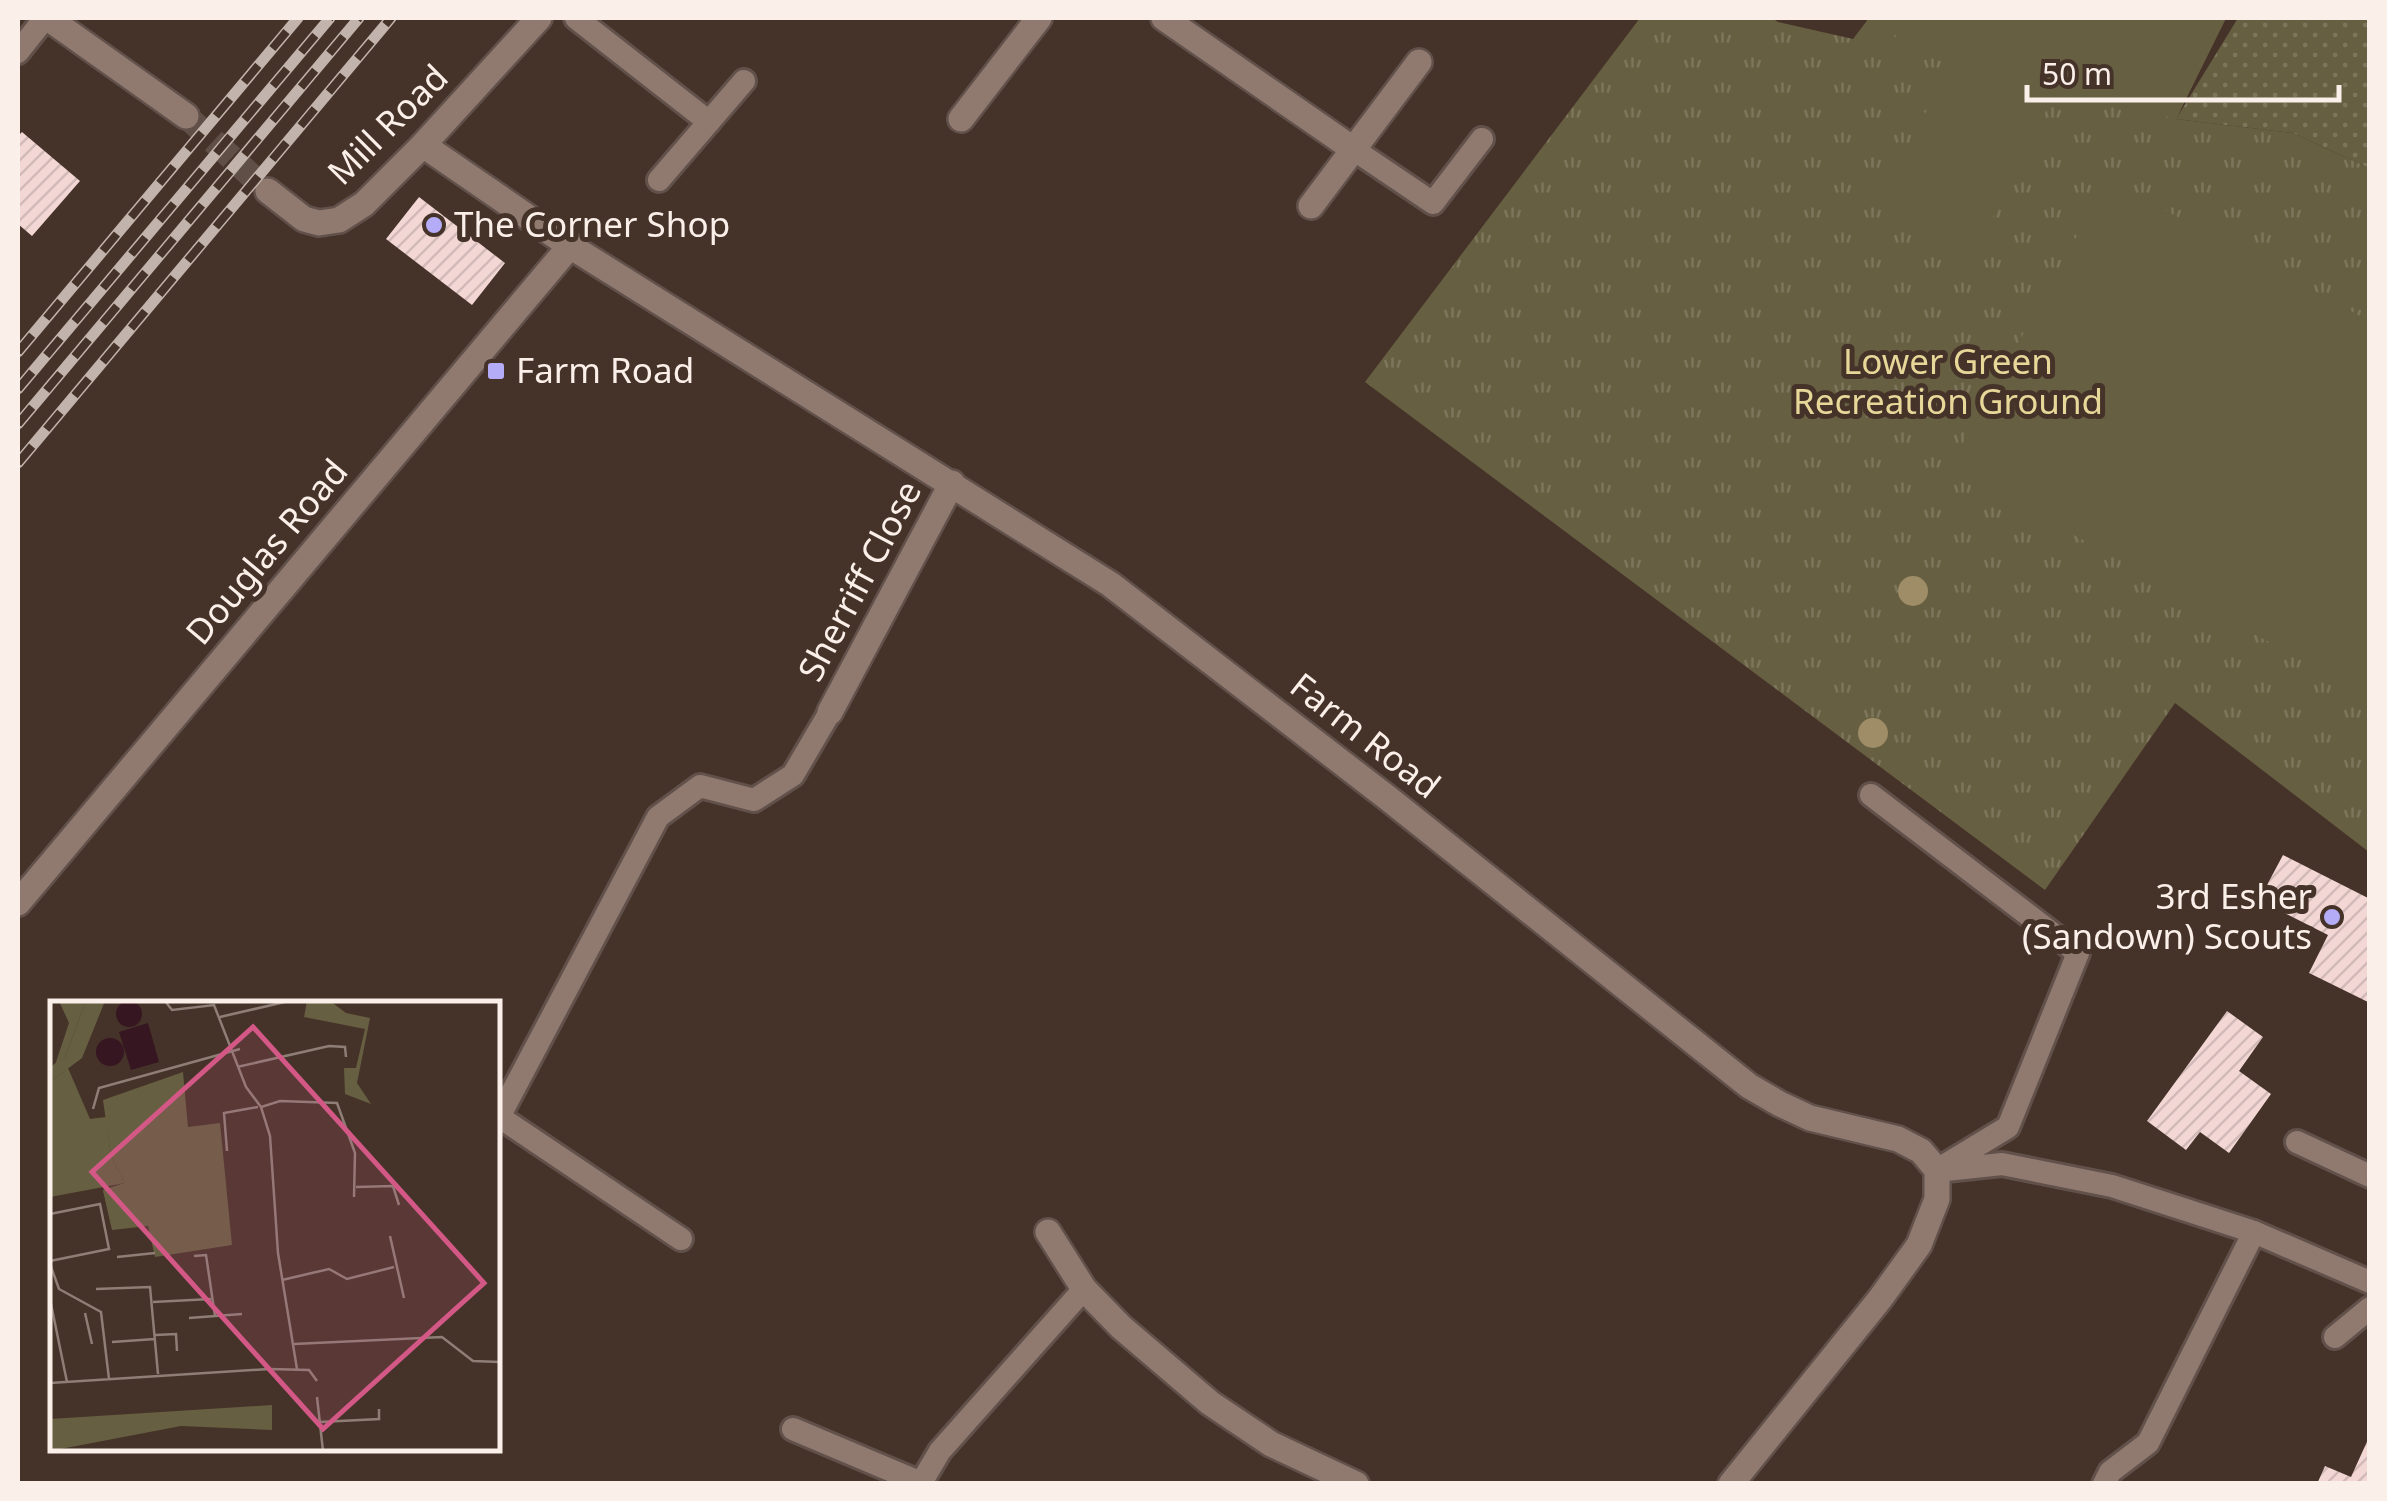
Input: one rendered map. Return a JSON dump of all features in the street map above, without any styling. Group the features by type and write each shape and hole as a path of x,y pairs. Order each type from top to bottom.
{"street":[{"path":"47,18 186,116"},
{"name":"Mill Road","path":"268,191 304,219 319,223 339,220 364,204 539,18"},
{"path":"961,118 1039,18"},
{"path":"1181,22 1353,149"},
{"path":"1311,206 1419,62"},
{"name":"Farm Road","path":"423,144 570,246 1110,584 1749,1086 1810,1118 1898,1139 1921,1151 1937,1170"},
{"name":"Douglas Road","path":"18,903 570,246"},
{"name":"Sherriff Close","path":"830,712 952,483"},
{"path":"1731,1484 1880,1299 1918,1245 1937,1200 1937,1170"},
{"path":"1048,1232 1084,1289 1121,1328 1210,1404 1271,1444 1356,1484"}],"lane":[{"path":"18,52 47,18"},
{"path":"576,18 708,122"},
{"path":"659,180 744,81"},
{"path":"1353,149 1434,203 1482,139"},
{"path":"500,1112 658,817 700,786 754,800 793,774 830,712"},
{"path":"1871,795 2078,952 2008,1126 1937,1170"},
{"path":"500,1117 681,1239"},
{"path":"2298,1142 2370,1176"},
{"path":"1937,1170 2002,1164 2112,1186 2254,1232 2370,1282"},
{"path":"2104,1484 2110,1472 2148,1442 2254,1232"},
{"path":"792,1429 922,1483 940,1451 1084,1289"},
{"path":"2335,1337 2370,1308"}],"green space":[{"name":"Lower Green Recreation Ground","path":"1640,18 1772,18 1853,39 1869,18 2226,18 2176,119 2293,133 2369,168 2369,852 2175,703 2045,890 1365,382"},
{"path":"1909,18 2226,18 2176,119 2057,89 1974,255 1878,207 1950,64 1889,45"},
{"path":"2238,18 2369,18 2369,168 2293,133 2176,119"},
{"path":"2108,179 2369,321 2369,697 1950,467"}],"building":[{"path":"22,132 80,181 32,236 18,224 18,136"},
{"path":"419,197 505,263 472,305 386,239"},
{"name":"3rd Esher (Sandown) Scouts","path":"2283,855 2370,899 2370,1003 2309,973 2328,935 2259,900"},
{"path":"2227,1011 2263,1037 2239,1071 2271,1094 2229,1153 2200,1132 2186,1150 2147,1121"},
{"path":"2370,1435 2370,1484 2317,1484 2325,1466 2351,1477"}],"tunnel":[{"path":"186,116 268,191"}],"railway":[{"path":"18,352 298,18"},
{"path":"18,389 330,18"},
{"path":"18,424 359,18"},
{"path":"18,463 391,18"}],"place":[{"name":"The Corner Shop","path":"434,225"},
{"name":"Farm Road","path":"496,371"},
{"name":"3rd Esher (Sandown) Scouts","path":"2332,917"}]}
